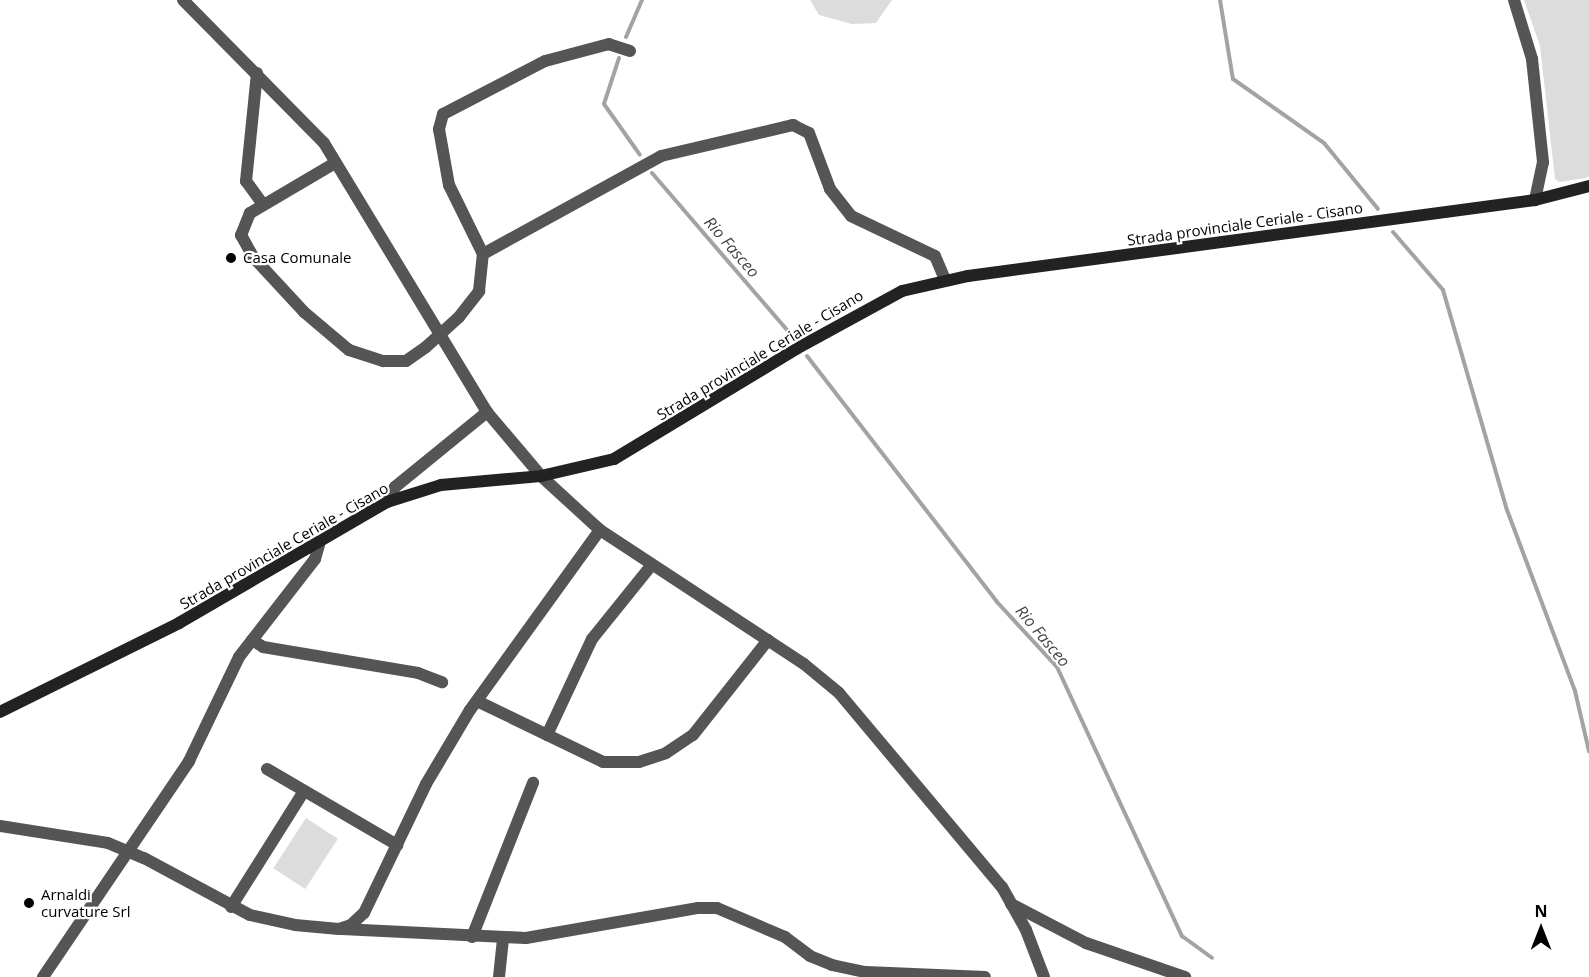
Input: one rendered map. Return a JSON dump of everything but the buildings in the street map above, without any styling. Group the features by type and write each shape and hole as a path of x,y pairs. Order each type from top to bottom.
{"main road":[{"name":"Strada provinciale Ceriale - Cisano","path":"0,712 179,623 319,544 387,502 441,485 541,476 614,459 859,312 902,291 945,280 1535,200 1589,186"}],"street":[{"path":"183,0 310,126 487,412 541,476 600,530 651,566 768,640 839,693 989,870 1026,930 1044,977"},
{"path":"1514,0 1532,59 1539,116 1543,162 1535,200"},
{"path":"335,163 250,213 241,235 254,258 304,312 349,351 383,361 406,362 439,335 479,291 483,254 449,185 440,129 443,114 545,61 609,44 630,51"},
{"path":"257,73 246,181 262,204"},
{"path":"483,254 661,156 793,125 809,133 830,189 851,216 935,256 945,280"},
{"path":"387,502 387,496 400,483 487,412"},
{"path":"339,929 351,925 364,913 434,770 477,701 600,530"},
{"path":"43,977 189,761 239,657 315,560 319,544"},
{"path":"547,735 592,639 651,566"},
{"path":"252,640 262,647 418,673 442,682"},
{"path":"477,701 583,754 617,765 666,753 693,735 708,719 768,640"},
{"path":"267,769 397,845"},
{"path":"472,937 533,783"},
{"path":"231,907 304,791"},
{"path":"0,826 67,834 127,851 231,907 295,925 472,937 534,937 698,908 717,908 785,937 810,956 832,965 866,972 985,977"},
{"path":"1011,904 1086,943 1185,977"},
{"path":"499,977 503,938"}],"shaded area":[{"path":"810,0 892,0 876,23 852,24 819,15"},
{"path":"1524,0 1589,0 1589,176 1586,178 1559,182 1555,179 1540,46"},
{"path":"306,818 338,839 305,889 273,868"}],"waterway":[{"name":"Rio Fasceo","path":"626,37 642,0"},
{"path":"1220,0 1233,79 1324,143 1378,209"},
{"name":"Rio Fasceo","path":"619,58 604,104 640,155"},
{"name":"Rio Fasceo","path":"652,173 793,337"},
{"path":"1393,232 1443,290 1507,510 1575,691 1589,751"},
{"name":"Rio Fasceo","path":"807,356 997,602 1057,667 1182,936 1212,958"}],"place":[{"name":"Casa Comunale","path":"231,258"},
{"name":"Arnaldi curvature Srl","path":"29,903"}]}
